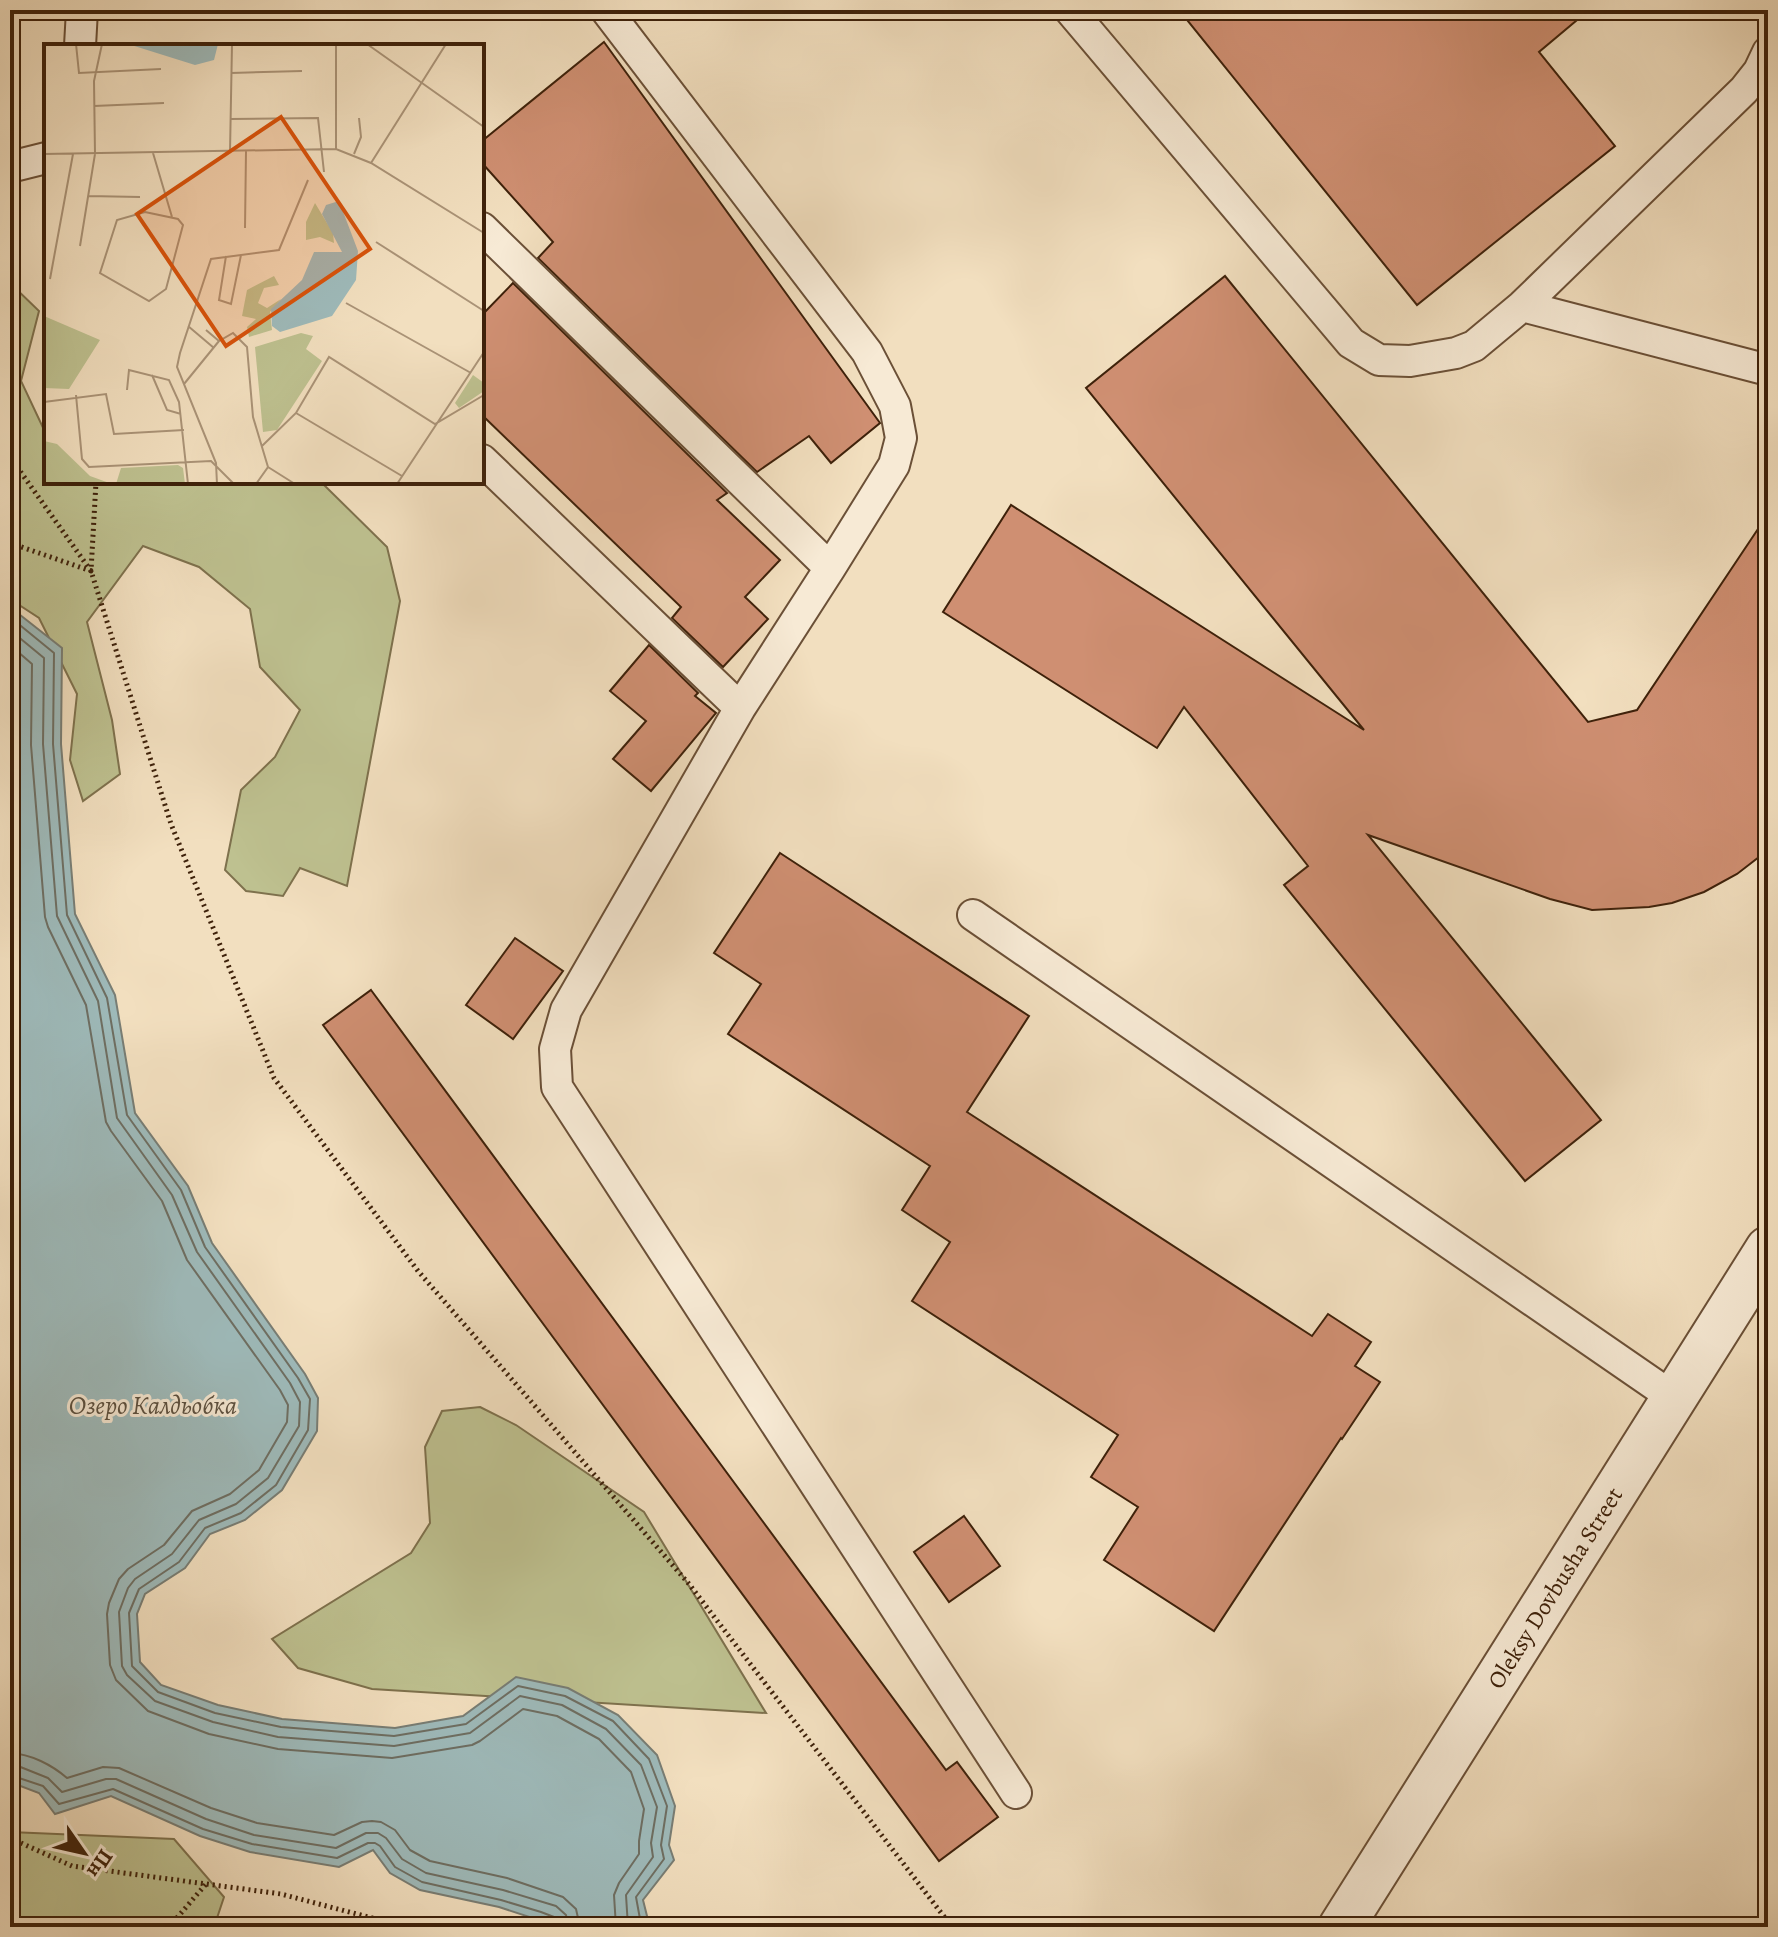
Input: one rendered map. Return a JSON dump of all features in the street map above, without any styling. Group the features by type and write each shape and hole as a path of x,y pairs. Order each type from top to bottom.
{"street":[{"name":"Oleksy Dovbusha Street","path":"1341,1927 1767,1252"}],"lane":[{"path":"80,44 82,10"},
{"path":"606,10 867,352 895,406 901,438 894,465 740,708 566,1010 555,1049 557,1087 1016,1793"},
{"path":"1070,10 1351,343 1379,360 1410,361 1456,353 1474,346 1522,306 1744,90 1759,71 1768,52"},
{"path":"10,167 44,158"},
{"path":"484,230 830,568"},
{"path":"1522,306 1768,370"},
{"path":"484,462 740,708"},
{"path":"973,915 1674,1398"}],"path":[{"path":"10,457 91,571 171,824 274,1078 418,1271 689,1584 952,1927"},
{"path":"91,571 96,484"},
{"path":"10,543 91,571"},
{"path":"10,1838 72,1866 281,1894 406,1927"},
{"path":"169,1927 206,1884"}],"green space":[{"path":"10,283 39,311 21,381 44,430 44,484 323,484 387,547 400,601 347,886 300,868 283,896 246,891 225,870 241,790 275,757 300,710 260,667 250,609 199,567 143,546 87,622 112,720 120,774 83,801 70,760 77,694 39,618 10,599"},
{"path":"480,1407 516,1425 644,1512 766,1713 372,1689 298,1668 272,1639 411,1553 430,1523 425,1447 442,1411"},
{"path":"10,1832 174,1839 224,1897 214,1927 10,1927"}],"water":[{"name":"Озеро Калдьобка","path":"10,607 62,648 61,744 75,914 115,995 135,1113 188,1186 212,1243 305,1374 318,1398 317,1431 282,1490 245,1520 210,1534 185,1568 145,1594 137,1614 140,1662 161,1685 218,1705 282,1719 395,1728 463,1716 516,1677 568,1688 618,1715 657,1755 675,1806 669,1845 674,1860 643,1900 648,1920 645,1927 560,1927 499,1907 420,1890 390,1873 373,1850 339,1867 250,1852 200,1836 111,1796 55,1814 39,1793 10,1782"}],"building":[{"path":"1179,10 1589,10 1539,52 1615,146 1417,305"},
{"path":"604,42 880,423 831,463 809,436 757,472 538,258 553,242 484,165 484,139"},
{"path":"1225,276 1588,722 1637,710 1768,514 1768,850 1737,874 1704,892 1672,903 1592,910 1550,899 1368,835 1601,1120 1525,1181 1284,885 1308,866 1184,707 1157,748 943,612 1011,505 1364,730 1086,388"},
{"path":"513,283 727,493 717,500 780,560 745,597 768,619 723,667 672,618 681,607 484,417 484,313"},
{"path":"649,645 698,693 695,696 716,713 651,791 613,759 646,721 610,691"},
{"path":"780,853 1029,1016 967,1112 1312,1336 1328,1314 1371,1342 1355,1366 1380,1382 1214,1631 1104,1560 1138,1507 1091,1477 1118,1435 912,1301 950,1242 902,1210 930,1166 728,1034 761,984 714,953"},
{"path":"515,938 563,971 513,1039 466,1005"},
{"path":"371,990 946,1770 957,1762 998,1817 939,1861 323,1025"},
{"path":"964,1516 1000,1566 949,1602 914,1552"}]}
